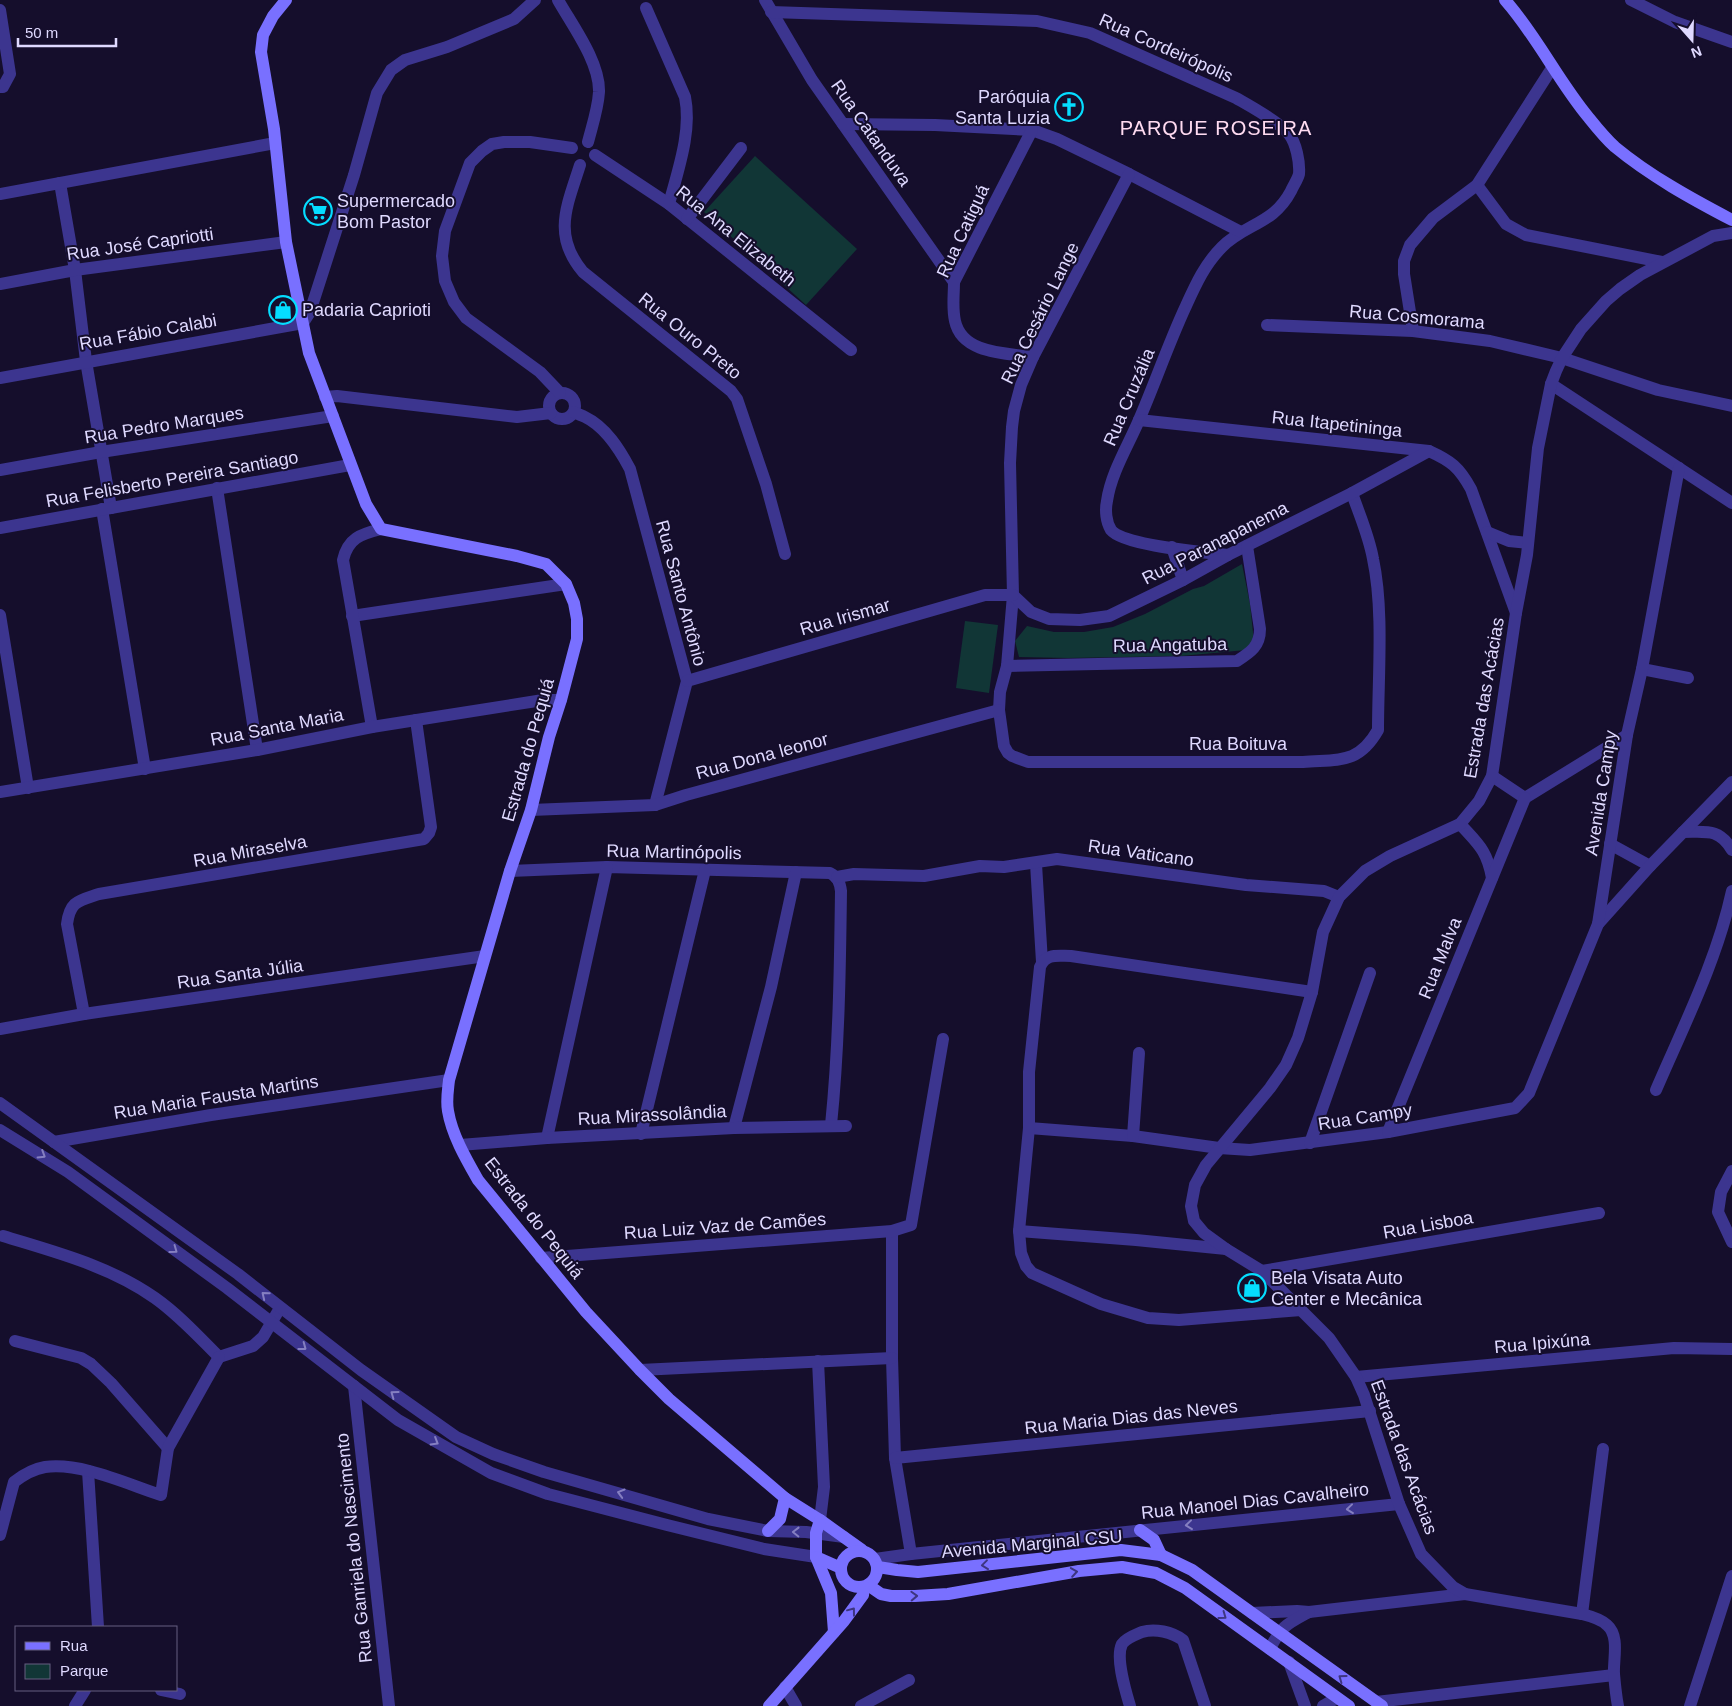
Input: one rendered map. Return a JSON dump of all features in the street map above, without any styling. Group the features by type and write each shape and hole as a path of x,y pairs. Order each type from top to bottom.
{"main road":[{"path":"286,0 273,16 264,35 261,52 275,143 286,242 304,323 305,340 350,465 366,504 381,529"},
{"path":"1505,0 1533,36 1552,68 1589,118 1614,146 1691,198 1732,220"},
{"name":"Estrada do Pequiá","path":"381,529 517,556 546,564 566,584 574,603 577,619 577,639 549,737 531,810 510,871 449,1080 448,1112 460,1145 478,1180 586,1312 640,1370 669,1399 785,1498 862,1550"},
{"path":"768,1531 780,1519 785,1498"},
{"path":"820,1520 816,1533 816,1557 831,1593 834,1632"},
{"path":"1140,1530 1154,1540 1161,1555"},
{"path":"862,1550 870,1553 876,1563 877,1574 874,1581 866,1586 852,1586 847,1583 841,1570 842,1561 854,1551 862,1550"},
{"name":"Avenida Marginal CSU","path":"876,1563 897,1570 918,1572 1121,1550 1161,1555 1192,1570 1379,1704"},
{"path":"816,1557 841,1570"},
{"name":"Avenida Marginal CSU","path":"866,1586 881,1594 915,1596 948,1594 1079,1571 1122,1567 1156,1573 1173,1580 1349,1706"},
{"path":"831,1593 836,1576 841,1570"},
{"path":"769,1706 858,1603 866,1586"}],"street":[{"path":"304,323 310,312 354,175 377,93 390,70 405,60 447,47 514,19 535,0"},
{"path":"558,0 591,57 598,80 598,100 588,142"},
{"name":"Rua Catanduva","path":"765,0 812,80 954,282"},
{"path":"1631,0 1675,22 1732,42"},
{"path":"646,8 685,97 687,108 686,129 669,204"},
{"path":"0,10 10,74 3,87 0,87"},
{"name":"Rua Cordeirópolis","path":"772,12 1048,23 1090,34 1217,89 1255,109 1289,134 1298,157 1299,174 1288,197 1272,216 1241,232"},
{"path":"1413,331 1404,274 1404,261 1410,246 1433,218 1477,185 1552,68"},
{"path":"843,124 935,125 1032,130 1057,139 1129,174 1241,232"},
{"name":"Rua Catiguá","path":"1032,130 954,282 954,309 955,322 960,335 967,342 999,352 1033,357"},
{"path":"560,393 540,372 466,318 454,302 445,281 442,256 446,231 470,162 482,151 492,144 504,142 530,142 572,148"},
{"path":"577,142 588,142 594,147 594,159 588,164 580,164 573,160 571,152 577,142"},
{"path":"0,194 275,143"},
{"path":"687,219 741,148"},
{"name":"Rua Ana Elizabeth","path":"595,155 669,204 851,350"},
{"name":"Rua Ouro Preto","path":"580,164 567,206 563,228 570,254 583,272 731,391 737,399 766,484 785,554"},
{"name":"Rua Cesário Lange","path":"1012,595 1010,463 1014,411 1033,357 1129,174"},
{"path":"60,183 75,270 86,362 101,452 106,508 145,769"},
{"path":"1477,185 1506,224 1526,235 1662,262"},
{"name":"Rua Cruzália","path":"1228,555 1121,538 1110,528 1107,519 1107,501 1112,483 1202,271 1222,247 1241,232"},
{"name":"Estrada das Acácias","path":"1618,1706 1614,1675 1615,1644 1611,1630 1602,1621 1582,1614 1465,1594 1453,1587 1421,1554 1399,1504 1370,1411 1356,1378 1329,1338 1262,1271 1226,1249 1198,1227 1194,1221 1191,1206 1196,1185 1206,1165 1270,1088 1286,1065 1298,1038 1312,992 1323,932 1339,897 1365,872 1381,861 1460,824 1479,801 1492,776 1528,543 1538,448 1551,384 1562,358 1581,329 1606,301 1640,274 1713,236 1732,233"},
{"name":"Rua José Capriotti","path":"0,284 75,270 286,242"},
{"name":"Rua Fábio Calabi","path":"0,378 304,323"},
{"name":"Rua Cosmorama","path":"1267,326 1413,331 1490,341 1562,358 1658,390 1732,406"},
{"path":"1551,384 1732,503"},
{"path":"560,393 568,394 574,400 574,412 571,416 563,419 558,418 551,413 550,400 553,396 560,393"},
{"path":"325,397 338,396 517,417 551,413"},
{"name":"Rua Santo Antônio","path":"574,412 602,429 614,442 630,469 688,681 655,805"},
{"name":"Rua Pedro Marques","path":"0,470 101,452 333,416"},
{"name":"Rua Itapetininga","path":"1139,420 1429,451 1448,460 1471,488 1516,613"},
{"name":"Rua Paranapanema","path":"1012,595 1031,612 1049,619 1080,620 1109,616 1352,493 1429,451"},
{"name":"Rua Felisberto Pereira Santiago","path":"0,528 350,465"},
{"name":"Avenida Campy","path":"1516,1108 1529,1093 1598,924 1627,735 1642,669 1679,468"},
{"path":"217,488 258,750"},
{"name":"Rua Boituva","path":"1012,595 1007,666 1000,692 999,710 1004,746 1012,756 1028,762 1303,762 1347,758 1358,754 1368,746 1378,730 1379,620 1376,577 1373,557 1352,493"},
{"path":"372,727 343,560 346,548 353,540 364,533 381,529"},
{"path":"1487,532 1509,541 1528,543"},
{"name":"Rua Angatuba","path":"1007,666 1237,661 1255,648 1260,638 1247,546"},
{"path":"1172,547 1183,580"},
{"path":"352,616 566,584"},
{"name":"Rua Irismar","path":"688,681 985,595 1012,595"},
{"path":"0,615 28,788"},
{"path":"1642,669 1688,678"},
{"name":"Rua Santa Maria","path":"0,792 258,750 372,727 543,700 561,700"},
{"name":"Rua Dona leonor","path":"531,810 655,805 999,710"},
{"name":"Rua Miraselva","path":"84,1014 67,924 69,910 79,901 99,894 424,839 431,827 416,720"},
{"path":"1492,776 1525,798 1627,735"},
{"path":"1598,924 1650,866 1732,782"},
{"name":"Rua Malva","path":"1388,1132 1525,798"},
{"path":"1460,824 1481,848 1489,862 1492,878"},
{"path":"1683,832 1711,832 1719,834 1732,850"},
{"path":"1610,844 1650,866"},
{"name":"Rua Vaticano","path":"938,874 980,866 1004,867 1057,860 1246,885 1324,891 1339,897"},
{"path":"1036,864 1041,964 1029,1072 1029,1128 1019,1232 1021,1253 1026,1266 1032,1273 1101,1304 1148,1318 1179,1320 1301,1310"},
{"path":"547,1138 607,867"},
{"name":"Rua Martinópolis","path":"510,871 607,867 830,873 836,877 854,874 924,876 938,874"},
{"path":"641,1134 705,870"},
{"path":"734,1128 772,987 796,872"},
{"path":"831,1125 836,1072 841,891 836,877"},
{"path":"1656,1090 1717,945 1732,891"},
{"path":"1041,964 1051,955 1070,956 1312,992"},
{"name":"Rua Santa Júlia","path":"0,1029 84,1014 486,956"},
{"path":"1310,1143 1370,973"},
{"name":"Rua Luiz Vaz de Camões","path":"541,1258 892,1230 911,1225 943,1039"},
{"path":"1133,1136 1139,1053"},
{"name":"Rua Maria Fausta Martins","path":"54,1142 201,1116 449,1080"},
{"path":"0,1103 238,1274 361,1370 456,1437 493,1454 544,1472 708,1519 768,1531 816,1533 844,1537"},
{"name":"Rua Campy","path":"1029,1128 1133,1136 1219,1148 1250,1150 1388,1132 1516,1108"},
{"name":"Rua Mirassolândia","path":"460,1145 547,1138 734,1128 846,1126"},
{"path":"0,1130 68,1172 227,1288 398,1420 491,1473 548,1494 642,1519 764,1548 816,1557"},
{"path":"1732,1172 1721,1192 1718,1212 1732,1242"},
{"name":"Rua Lisboa","path":"1262,1271 1599,1213"},
{"path":"892,1230 892,1358 896,1458 911,1554"},
{"path":"1019,1232 1136,1240 1226,1249"},
{"path":"4,1236 86,1262 129,1282 155,1298 183,1321 220,1358"},
{"path":"0,1535 14,1482 27,1473 45,1467 88,1471 161,1495 168,1448 220,1358 254,1346 263,1336 280,1308"},
{"path":"15,1341 81,1358 91,1364 111,1382 168,1448"},
{"name":"Rua Ipixúna","path":"1356,1378 1674,1348 1732,1349"},
{"path":"640,1370 892,1358"},
{"path":"818,1362 824,1487 820,1520"},
{"name":"Rua Ganriela do Nascimento","path":"354,1386 389,1706"},
{"name":"Rua Maria Dias das Neves","path":"896,1458 1370,1411"},
{"path":"1582,1614 1603,1449"},
{"path":"88,1471 98,1626"},
{"path":"642,1519 647,1501"},
{"name":"Rua Manoel Dias Cavalheiro","path":"876,1563 911,1554 1399,1504"},
{"path":"1690,1706 1732,1576"},
{"path":"1252,1613 1309,1612 1465,1594"},
{"path":"1270,1649 1279,1631 1293,1620 1309,1612"},
{"path":"1130,1706 1121,1670 1121,1646 1126,1639 1150,1630 1177,1636 1183,1640 1205,1706"},
{"path":"1289,1662 1305,1706"},
{"path":"1379,1704 1614,1675"},
{"path":"861,1706 909,1680"},
{"path":"785,1687 796,1706"},
{"path":"75,1706 84,1691"},
{"path":"166,1691 180,1694"},
{"path":"1323,1706 1336,1698"}],"green space":[{"path":"755,156 857,249 806,305 704,212"},
{"path":"1242,564 1250,604 1254,642 1246,650 1181,656 1019,657 1015,641 1027,626 1054,632 1084,632 1113,627 1145,614 1193,589 1204,586"},
{"path":"965,621 998,625 989,693 956,688"}],"place":[{"name":"Paróquia Santa Luzia","path":"1069,107"},
{"name":"Supermercado Bom Pastor","path":"318,211"},
{"name":"Padaria Caprioti","path":"283,310"},
{"name":"Bela Visata Auto Center e Mecânica","path":"1252,1288"}],"district":[{"name":"PARQUE ROSEIRA","path":"1216,128"}]}
